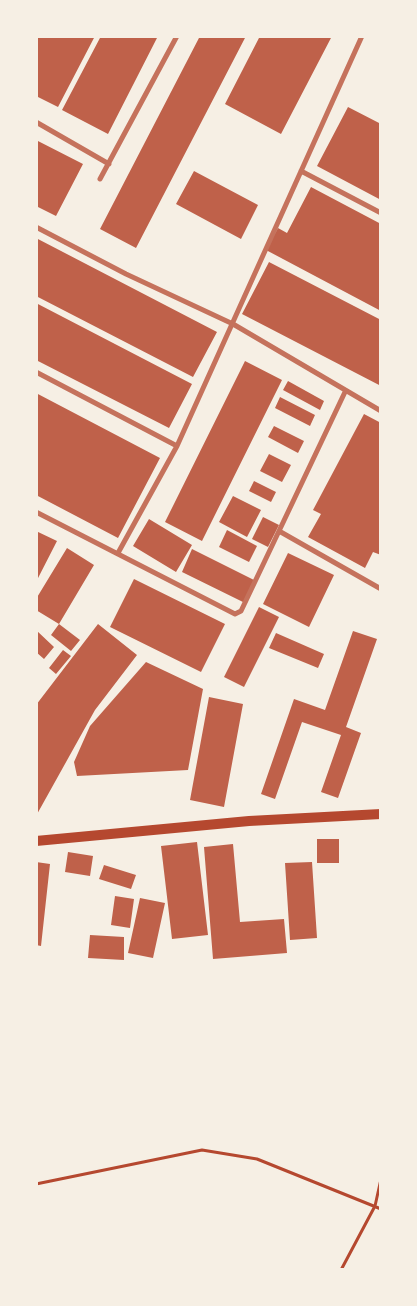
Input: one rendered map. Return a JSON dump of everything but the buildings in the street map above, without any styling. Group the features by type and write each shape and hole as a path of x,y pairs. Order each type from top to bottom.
{"main road":[{"path":"36,840 249,821 381,814"}],"street":[{"path":"100,179 177,36"},
{"path":"118,553 177,446 234,324 362,36"},
{"path":"36,122 109,164"},
{"path":"301,171 381,213"},
{"path":"36,227 126,274 234,324 345,392 381,411"},
{"path":"36,372 177,446"},
{"path":"36,512 235,614 242,612 345,392"},
{"path":"279,532 381,589"}],"path":[{"path":"36,1184 202,1150 257,1159 381,1208"},
{"path":"341,1270 375,1206 381,1179"}]}
